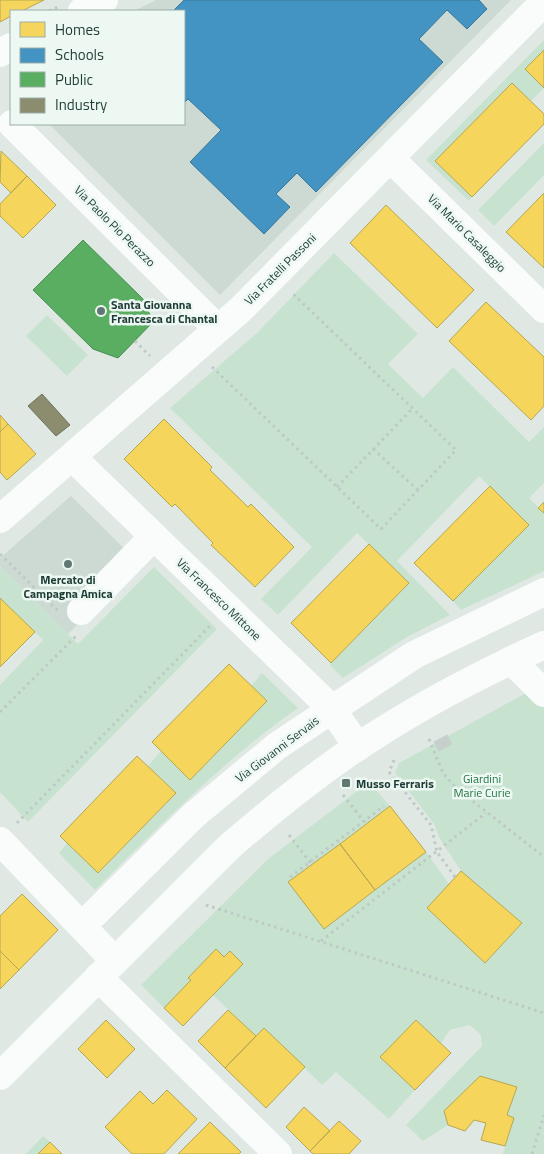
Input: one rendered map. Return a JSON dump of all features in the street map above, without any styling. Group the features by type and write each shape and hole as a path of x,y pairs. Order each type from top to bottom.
{"street":[{"path":"84,10 104,0"},
{"name":"Via Fratelli Passoni","path":"1,516 72,457 242,309 544,2"},
{"name":"Via Paolo Pio Perazzo","path":"0,112 10,122"},
{"name":"Via Paolo Pio Perazzo","path":"13,125 218,329"},
{"name":"Via Mario Casaleggio","path":"390,158 544,309"},
{"name":"Via Francesco Mittone","path":"72,457 331,708 358,747"},
{"path":"70,612 154,536"},
{"name":"Via Giovanni Servais","path":"82,926 194,815 277,746 414,654 544,592"},
{"path":"0,1076 230,846 268,814 358,747 467,681 544,645"},
{"path":"511,660 544,693"},
{"path":"7,834 82,926 107,969 278,1154"}],"path":[{"path":"194,349 381,529 456,450 274,276"},
{"path":"337,487 413,408"},
{"path":"373,449 418,490"},
{"path":"0,554 70,612"},
{"path":"7,834 228,607"},
{"path":"429,739 443,773 455,787 486,814 544,856"},
{"path":"394,760 389,772 430,825 437,852 455,877"},
{"path":"343,795 365,823"},
{"path":"290,877 311,864 384,806"},
{"path":"321,941 486,814"},
{"path":"289,835 311,864"},
{"path":"179,896 544,1012"},
{"path":"532,1154 544,1115"}],"shaded area":[{"path":"156,0 511,0 220,295 50,125 185,125 185,10 136,10"},
{"name":"Mercato di Campagna Amica","path":"71,496 139,563 68,634 0,566 0,558"}],"green space":[{"path":"544,40 544,50 525,69 544,88 531,101 512,83 435,161 472,197 469,201 426,160"},
{"path":"544,143 544,175 494,226 478,210"},
{"path":"334,253 418,334 388,364 423,398 453,367 529,442 544,427 544,483 529,498 544,513 544,571 461,610 453,601 529,525 479,476 397,561 450,615 407,637 343,678 330,665 331,663 409,583 357,533 278,615 261,599 312,547 170,408 257,333"},
{"path":"47,315 88,355 67,376 26,336"},
{"path":"0,566 78,644 154,567 217,629 28,822 0,792 0,685 43,640 0,598"},
{"path":"262,673 298,708 270,728 218,772 95,890 59,853 67,843 99,873 176,793 148,766 161,751 190,780 266,702 251,686"},
{"name":"Giardini Marie Curie","path":"526,693 544,707 544,1154 503,1154 514,1119 507,1115 516,1087 480,1076 444,1111 448,1125 423,1141 406,1125 482,1046 481,1035 470,1025 450,1030 441,1043 416,1020 380,1057 415,1090 389,1119 336,1072 322,1085 264,1028 256,1036 213,995 243,964 230,951 224,957 216,949 189,977 191,980 164,1008 141,985 268,859 369,782 390,806 289,882 324,929 426,852 449,884 428,909 485,963 522,923 461,871 440,839 434,824 395,773 399,763"},
{"path":"43,1136 50,1142 38,1154 26,1154"}],"building: Homes":[{"path":"0,0 44,0 24,10 10,10 10,17 0,22"},
{"path":"544,50 544,88 525,69"},
{"path":"512,83 544,114 544,124 472,197 435,161"},
{"path":"1,151 27,176 11,193 0,182"},
{"path":"27,176 56,205 23,238 0,216 0,204"},
{"path":"544,193 544,268 506,232"},
{"path":"386,205 474,290 437,328 350,243"},
{"path":"486,302 544,357 544,406 531,420 449,341"},
{"path":"0,415 8,424 0,432"},
{"path":"164,419 212,467 210,470 248,507 251,504 294,547 255,587 211,545 213,543 175,504 172,507 124,459"},
{"path":"8,424 36,454 7,480 0,472 0,432"},
{"path":"490,486 529,525 453,601 414,563"},
{"path":"544,502 544,513 538,508"},
{"path":"369,544 409,583 331,663 291,623"},
{"path":"0,598 35,632 0,667"},
{"path":"229,664 267,701 190,780 152,742"},
{"path":"137,756 176,793 98,873 60,836"},
{"path":"390,806 426,852 375,890 340,844"},
{"path":"340,844 375,890 324,929 288,882"},
{"path":"461,871 522,923 485,963 427,908"},
{"path":"22,894 58,930 19,970 0,951 0,916"},
{"path":"216,949 224,957 230,951 243,964 183,1026 164,1008 191,980 188,978"},
{"path":"0,951 19,970 0,989"},
{"path":"228,1010 256,1036 225,1068 198,1041"},
{"path":"106,1020 135,1049 107,1078 78,1049"},
{"path":"416,1020 451,1053 415,1090 380,1057"},
{"path":"264,1028 305,1067 266,1108 225,1068"},
{"path":"480,1076 517,1087 507,1115 514,1118 505,1146 481,1140 486,1123 474,1120 465,1131 448,1125 444,1111"},
{"path":"167,1090 197,1119 164,1154 132,1154 105,1127 140,1091 153,1104"},
{"path":"304,1107 330,1131 310,1151 286,1127"},
{"path":"339,1121 361,1141 349,1154 313,1154 310,1151"},
{"path":"210,1122 241,1152 239,1154 178,1154"},
{"path":"50,1142 62,1154 38,1154"}],"building: Schools":[{"path":"184,0 479,0 487,9 467,29 447,10 419,39 443,62 316,192 297,173 276,194 290,207 264,234 190,162 221,130 188,99 185,102 185,10 174,10"}],"building: Public":[{"name":"Santa Giovanna Francesca di Chantal","path":"83,240 143,299 153,322 118,358 93,349 33,290"}],"building: Industry":[{"path":"42,394 70,425 56,436 28,406"}],"building: Other":[{"path":"447,735 452,744 439,751 434,742"}],"place":[{"name":"Santa Giovanna Francesca di Chantal","path":"101,311"},
{"name":"Mercato di Campagna Amica","path":"68,564"},
{"name":"Musso Ferraris","path":"346,783"}]}
